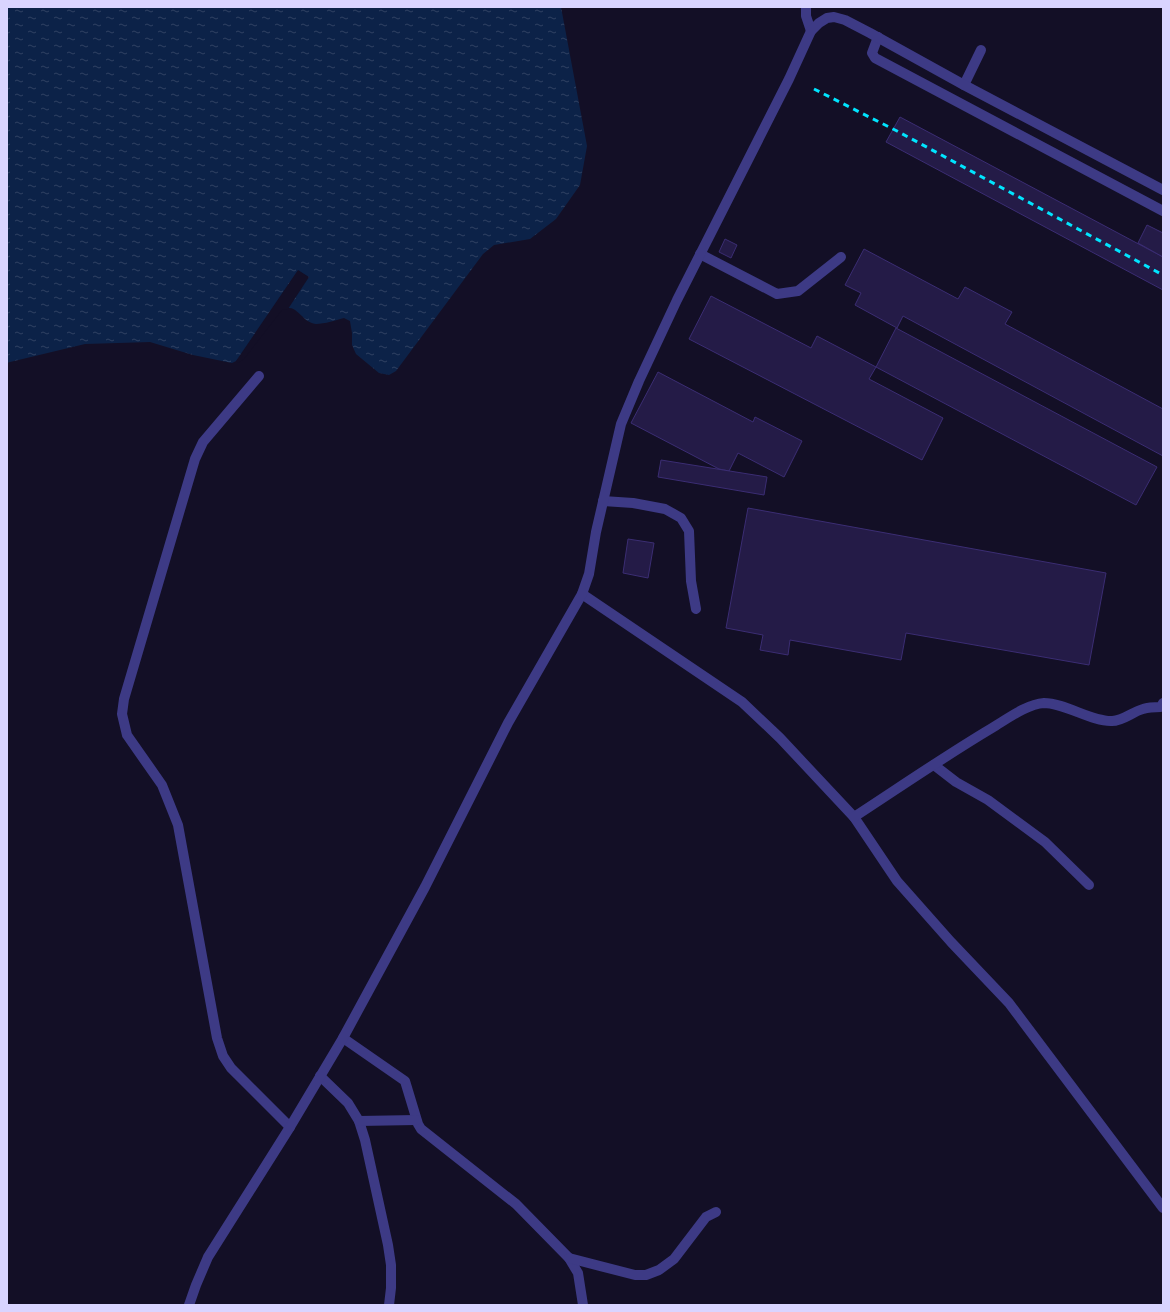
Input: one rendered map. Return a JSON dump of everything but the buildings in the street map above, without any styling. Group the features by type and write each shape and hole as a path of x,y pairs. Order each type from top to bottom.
{"street":[{"path":"806,7 806,16 811,31"},
{"path":"189,1305 208,1257 290,1127 343,1038 425,887 508,723 582,594 589,574 596,532 621,424 638,380 789,79 811,31 827,18 834,17 845,20 964,85 1163,190"},
{"path":"878,37 872,53 875,58 1163,211"},
{"path":"964,85 981,50"},
{"path":"700,254 777,294 798,291 841,257"},
{"path":"259,376 203,442 195,459 124,699 122,714 127,735 162,785 178,825 217,1038 223,1056 231,1068 290,1127"},
{"path":"603,501 634,503 665,509 681,518 689,531 691,581 696,608"},
{"path":"582,594 742,702 780,738 854,817 897,881 951,942 1009,1003 1163,1208"},
{"path":"854,817 964,745 1020,711 1034,705 1044,703 1104,721 1121,719 1141,709 1150,707 1162,708"},
{"path":"934,765 956,782 988,800 1045,842 1089,885"},
{"path":"343,1038 405,1081 420,1129 516,1204 569,1258 578,1273 583,1305"},
{"path":"320,1076 348,1104 358,1121 365,1140 391,1265 389,1305"},
{"path":"358,1121 416,1120"},
{"path":"569,1258 635,1276 646,1275 659,1270 674,1259 706,1217 716,1212"}],"water":[{"path":"7,7 561,7 587,146 580,185 556,219 530,239 494,245 483,254 396,371 389,375 379,373 356,354 352,345 350,321 344,318 327,323 311,323 296,311 287,308 281,309 242,358 232,363 193,355 150,342 85,344 7,363"}],"pier":[{"path":"298,270 309,277 288,309 282,310 244,359 238,363 236,361"}],"railway":[{"path":"814,89 897,131 1163,275"}]}
